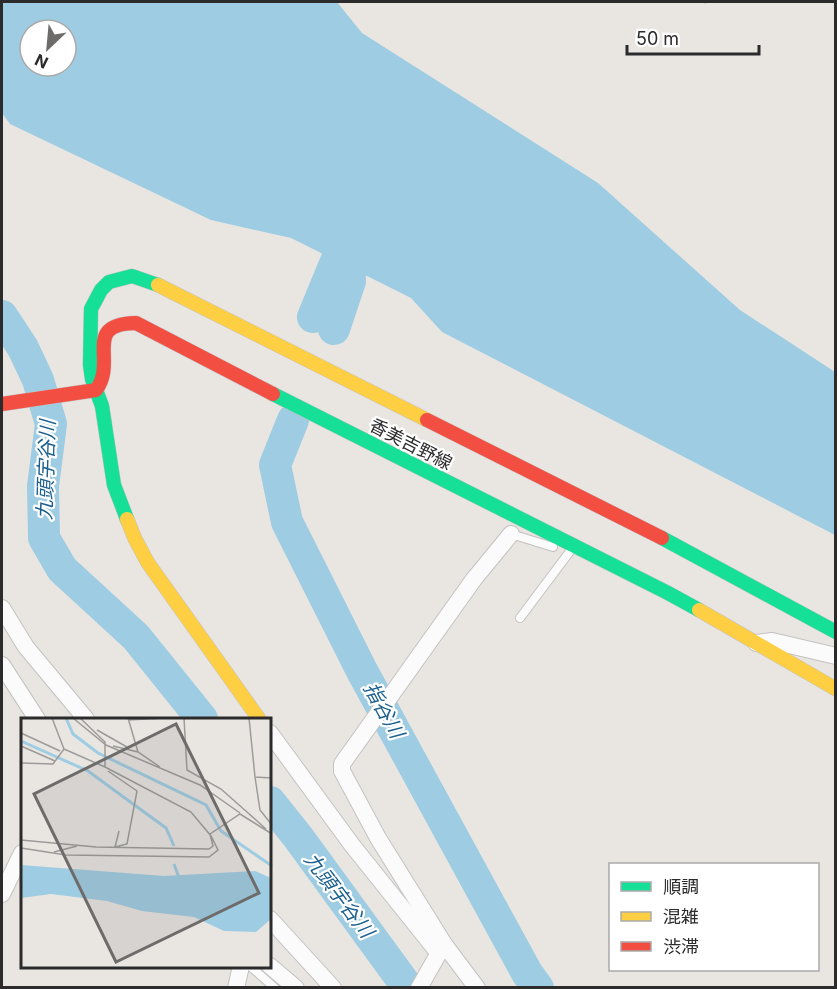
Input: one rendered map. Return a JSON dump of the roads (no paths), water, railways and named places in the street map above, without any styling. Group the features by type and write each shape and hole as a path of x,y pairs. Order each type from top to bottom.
{"street":[{"path":"258,718 163,586 135,539 114,485 102,406 89,391 91,309 101,290 109,282 132,276 153,282 668,540 836,632"},
{"name":"香美吉野線","path":"89,391 101,384 105,338 110,327 120,321 136,322 411,465 668,593 836,689"},
{"path":"2,404 89,391"},
{"path":"438,955 342,771 342,764 474,579 511,534"},
{"path":"2,608 26,647 85,718"},
{"path":"756,643 772,641 836,656"},
{"path":"2,665 36,718"},
{"path":"272,736 351,844 438,955 477,987"},
{"path":"2,894 21,855"},
{"path":"272,921 333,987"},
{"path":"419,987 438,955"},
{"path":"236,987 241,968"},
{"path":"272,968 296,987"}],"lane":[{"path":"511,534 558,548 574,546"},
{"path":"520,618 574,546"},
{"path":"252,968 275,987"}],"water":[{"path":"2,2 337,2 362,33 598,183 740,310 835,372 835,535 442,332 411,298 291,238 211,220 10,124 2,113"}],"waterway":[{"name":"指谷川","path":"334,329 350,281 348,225"},
{"path":"313,317 339,254"},
{"name":"九頭宇谷川","path":"2,316 23,348 38,380 51,424 43,486 44,538 62,569 136,637 201,718"},
{"name":"指谷川","path":"293,420 275,465 287,522 362,671 527,973 538,988"},
{"name":"九頭宇谷川","path":"272,804 408,988"}]}
